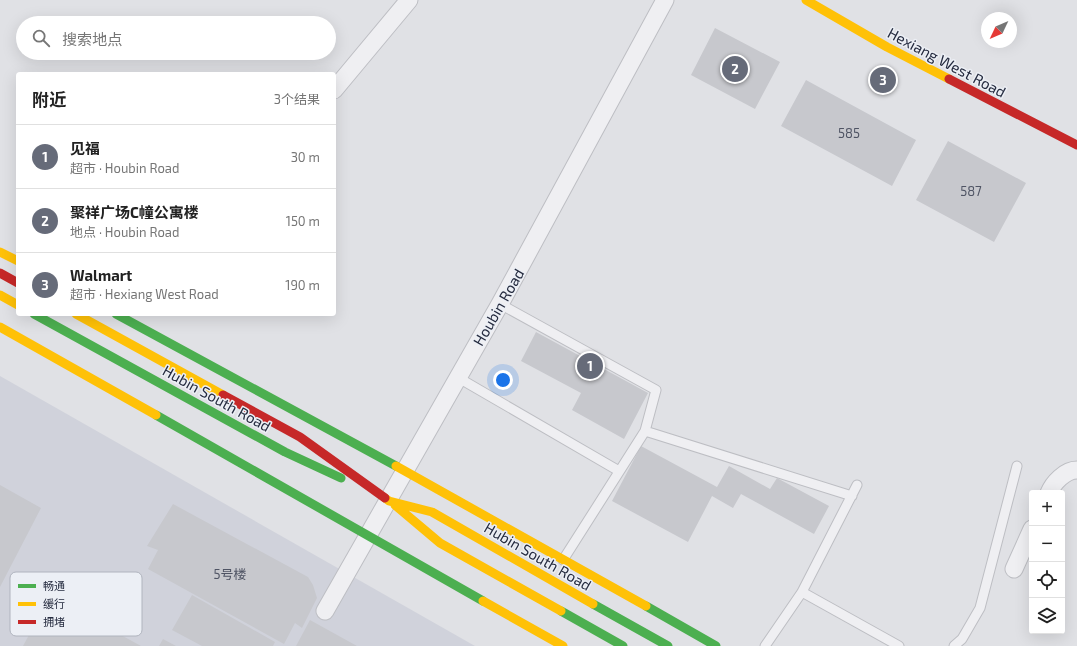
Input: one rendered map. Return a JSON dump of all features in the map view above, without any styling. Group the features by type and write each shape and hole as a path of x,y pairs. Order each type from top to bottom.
{"main road":[{"name":"Hexiang West Road","path":"806,0 887,47 1077,145"},
{"path":"0,252 16,260"},
{"path":"0,273 16,282"},
{"path":"0,296 16,304"},
{"name":"Hubin South Road","path":"38,316 285,452 389,501 432,512 668,646"},
{"name":"Hubin South Road","path":"80,316 300,437 389,501 440,543 623,646"},
{"path":"120,316 405,471 716,646"},
{"path":"0,327 563,646"}],"street":[{"path":"336,88 409,0"},
{"name":"Houbin Road","path":"325,611 389,501 457,377 500,304 665,0"},
{"path":"1050,490 1053,483 1072,470 1077,470"},
{"path":"1014,569 1029,536"}],"lane":[{"path":"500,304 656,390 645,431 563,560"},
{"path":"457,377 619,471"},
{"path":"645,431 852,496"},
{"path":"954,646 962,639 980,608 1017,466"},
{"path":"765,646 802,592 857,485"},
{"path":"802,592 899,646"}],"shaded area":[{"path":"0,376 475,646 0,646"}],"building":[{"path":"715,28 780,62 755,109 691,75"},
{"path":"806,80 916,140 892,186 781,126"},
{"path":"948,141 1026,183 994,242 916,200"},
{"path":"536,332 648,393 624,439 572,410 581,393 521,361"},
{"path":"641,446 717,487 729,466 770,489 777,478 829,506 814,534 741,494 733,508 712,496 688,542 612,501"},
{"path":"0,485 41,508 0,587"},
{"path":"173,504 308,577 313,585 317,598 302,628 295,623 284,644 148,569 158,550 147,546"},
{"path":"192,595 275,642 273,646 202,646 172,630"},
{"path":"310,620 357,646 296,646"},
{"path":"28,636 123,636 141,646 23,646"},
{"path":"163,639 176,646 159,646"}],"traffic: fast":[{"path":"38,316 285,452 341,478"},
{"path":"120,316 396,466"},
{"path":"156,415 483,601"},
{"path":"593,604 668,646"},
{"path":"646,606 716,646"},
{"path":"561,611 623,646"}],"traffic: slow":[{"path":"806,0 887,47 949,79"},
{"path":"0,252 16,260"},
{"path":"0,295 16,304"},
{"path":"80,316 223,395"},
{"path":"0,327 156,415"},
{"path":"396,466 646,606"},
{"path":"385,498 389,501 432,512 593,604"},
{"path":"395,505 440,543 561,611"},
{"path":"483,601 563,646"}],"traffic: jam":[{"path":"949,79 1077,145"},
{"path":"0,273 16,282"},
{"path":"223,395 300,437 385,498"}],"place":[{"name":"聚祥广场C幢公寓楼","path":"735,69"},
{"name":"Walmart","path":"883,80"},
{"name":"见福","path":"590,366"}]}
